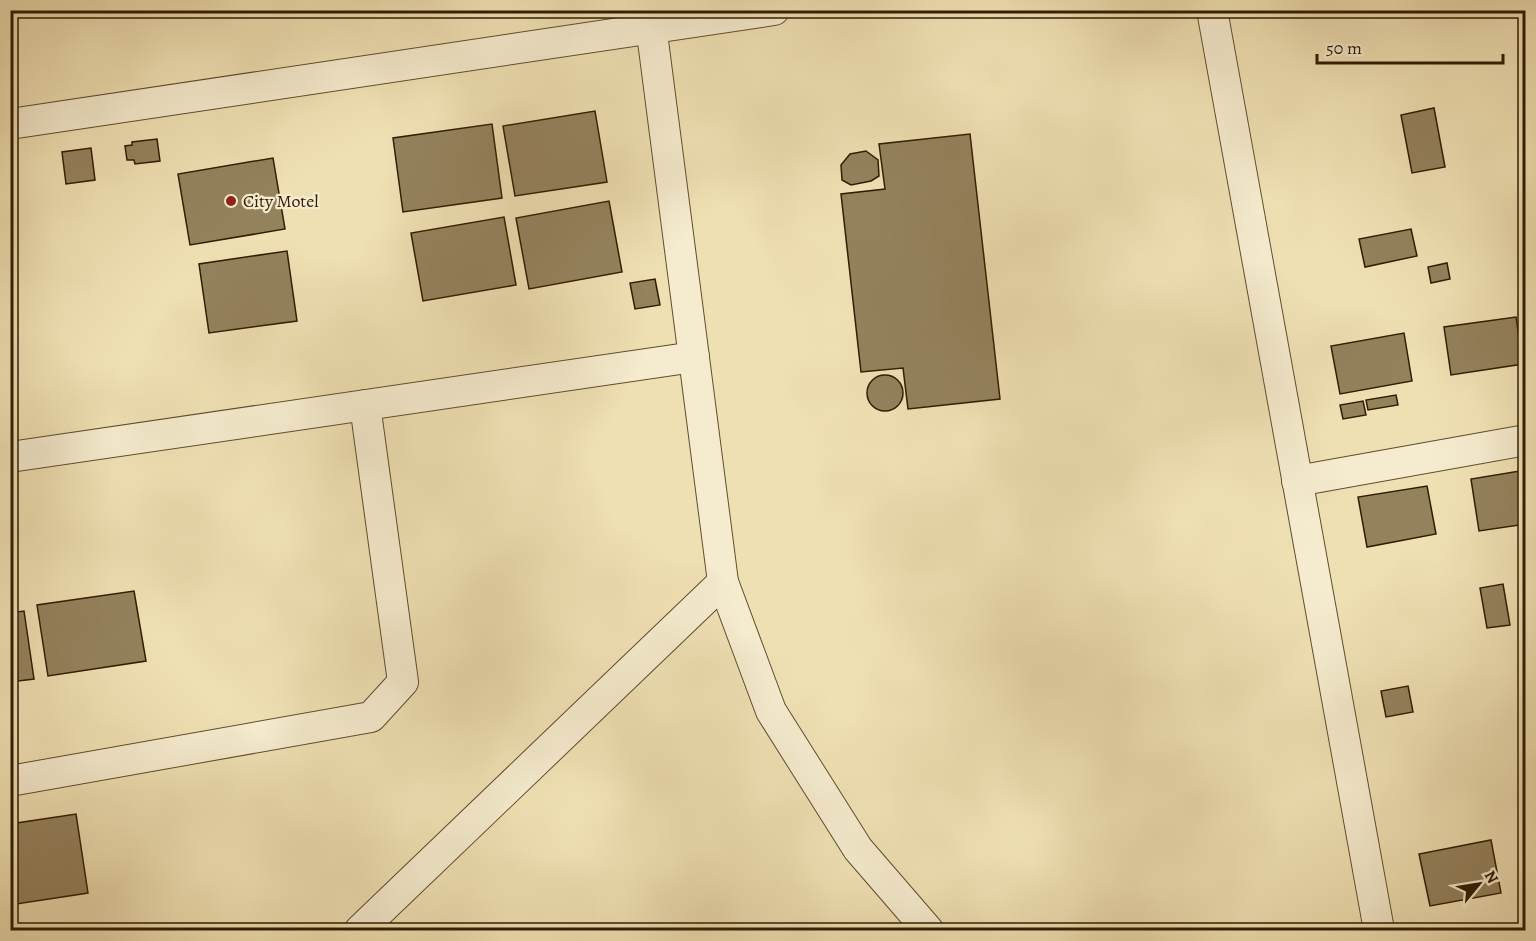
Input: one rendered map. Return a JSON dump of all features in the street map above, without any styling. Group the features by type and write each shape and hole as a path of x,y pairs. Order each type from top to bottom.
{"street":[{"path":"10,124 650,20 774,10"},
{"path":"1212,10 1379,930"},
{"path":"650,20 723,582 771,711 858,849 928,930"},
{"path":"10,457 694,357"},
{"path":"10,782 371,717 403,682 365,405"},
{"path":"1297,481 1526,440"},
{"path":"360,930 723,582"}],"building":[{"path":"1434,108 1445,167 1412,173 1401,115"},
{"path":"595,111 607,182 515,196 503,126"},
{"path":"492,124 502,198 403,212 393,138"},
{"path":"970,134 1000,399 908,409 903,368 861,372 841,194 885,189 879,144"},
{"path":"157,139 160,161 135,164 134,160 127,160 125,146 132,145 132,142"},
{"path":"91,148 95,180 66,184 62,152"},
{"path":"866,151 878,160 879,176 871,181 851,185 842,180 841,165 850,154"},
{"name":"City Motel","path":"273,158 285,229 190,245 178,174"},
{"path":"609,201 622,272 529,289 516,218"},
{"path":"504,217 516,285 423,301 411,233"},
{"path":"1411,229 1417,256 1365,267 1359,239"},
{"path":"287,251 297,321 209,333 199,264"},
{"path":"1447,263 1450,279 1431,283 1428,267"},
{"path":"655,279 660,305 635,309 630,283"},
{"path":"1516,317 1523,364 1451,375 1444,327"},
{"path":"1404,333 1412,381 1340,394 1331,346"},
{"path":"885,375 898,380 903,393 898,406 885,411 872,406 867,393 872,380"},
{"path":"1396,395 1398,405 1368,410 1366,400"},
{"path":"1363,401 1366,415 1343,419 1340,405"},
{"path":"1526,470 1526,524 1479,531 1471,479"},
{"path":"1427,486 1436,534 1367,547 1358,497"},
{"path":"1503,584 1510,625 1487,628 1480,588"},
{"path":"134,591 146,661 48,676 37,605"},
{"path":"24,611 34,679 10,682 10,613"},
{"path":"1408,686 1413,712 1386,717 1381,691"},
{"path":"76,814 88,893 10,905 10,824"},
{"path":"1491,840 1501,893 1430,906 1419,854"}],"place":[{"name":"City Motel","path":"231,201"}]}
